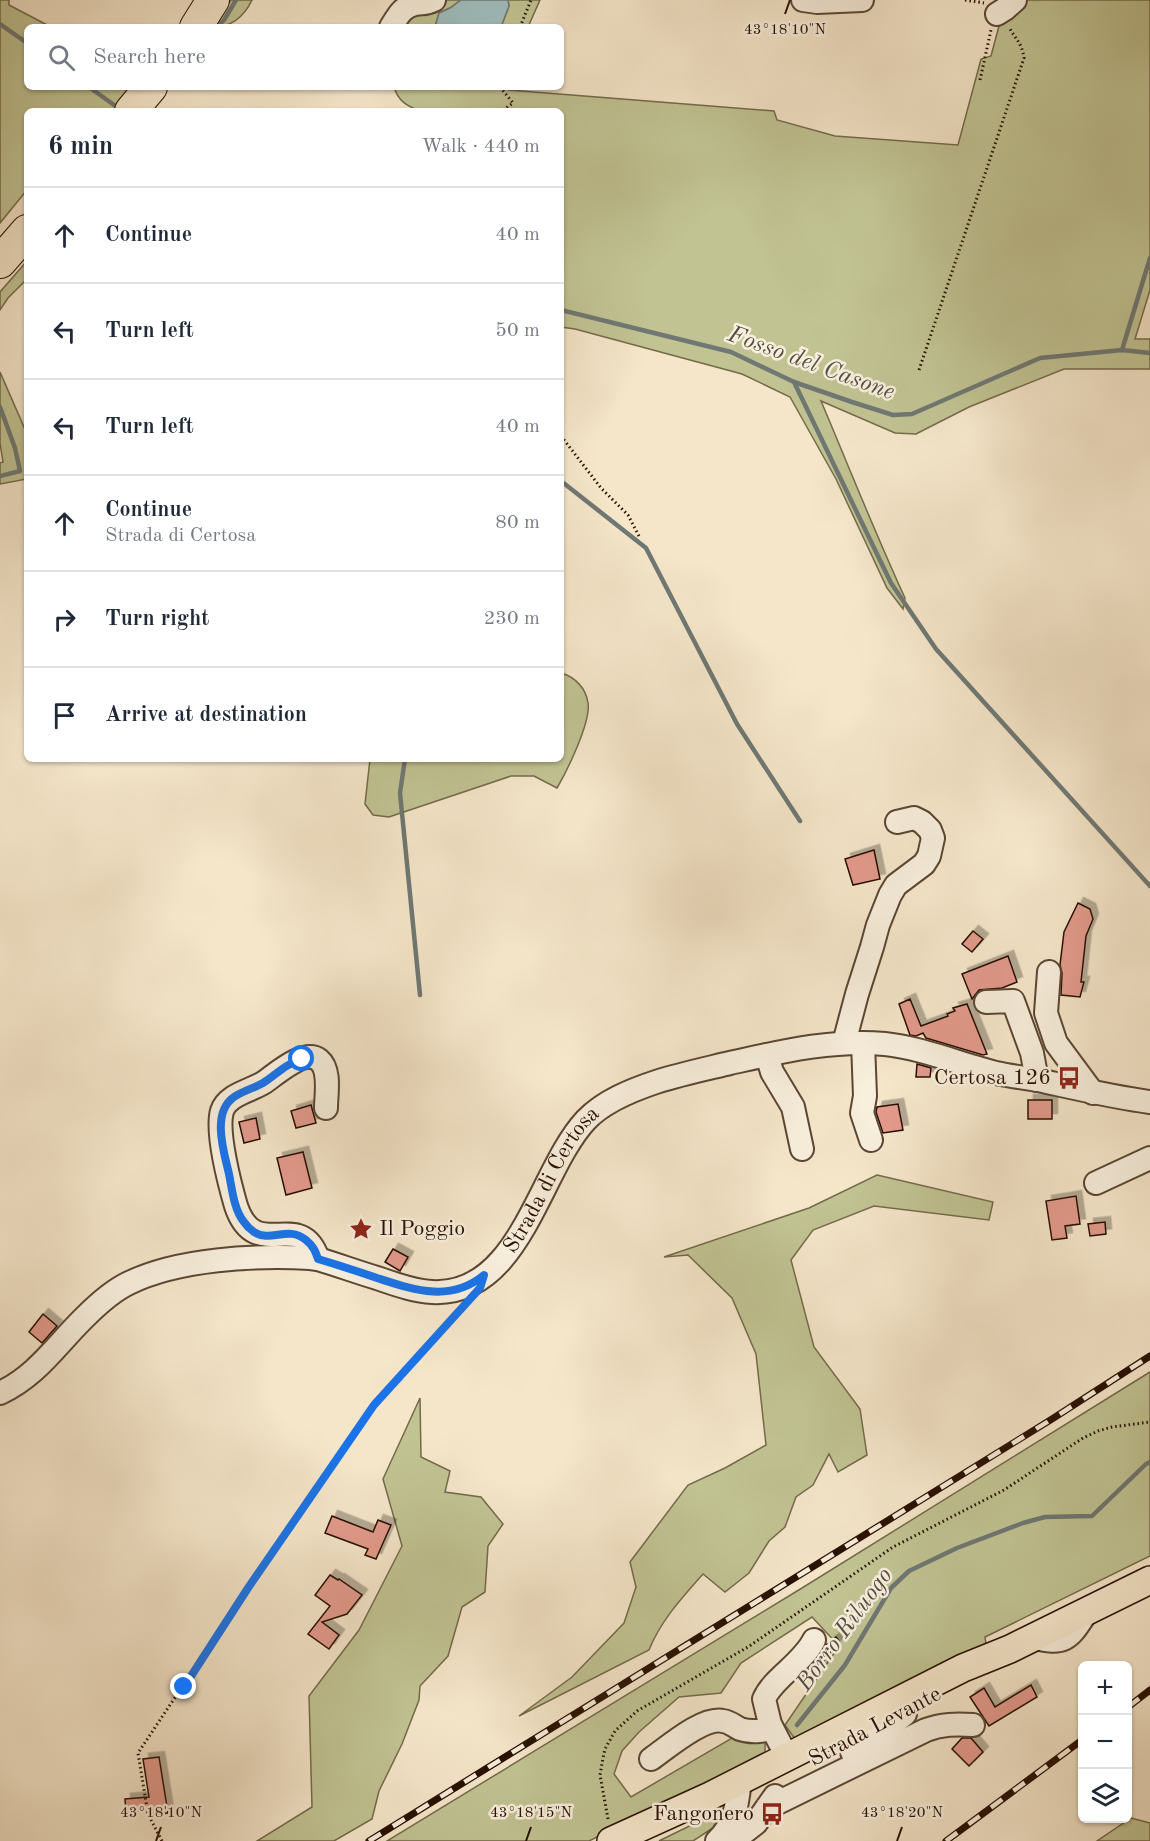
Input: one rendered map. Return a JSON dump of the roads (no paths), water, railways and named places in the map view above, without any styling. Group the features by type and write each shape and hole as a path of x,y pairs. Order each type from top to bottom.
{"highway":[{"path":"198,24 213,0"},
{"path":"134,108 148,90"},
{"path":"0,262 24,234"}],"main road":[{"name":"Strada Levante","path":"751,1799 787,1757 947,1676 1145,1586"},
{"name":"Strada Levante","path":"751,1799 905,1714 1021,1643"},
{"path":"610,1831 751,1799"},
{"path":"650,1841 751,1799"}],"street":[{"path":"393,24 401,10 417,3 426,4 434,0"},
{"path":"803,0 818,2 862,0"},
{"path":"871,1140 862,1113 865,1096 853,1043 856,994 890,895 896,885 924,864 929,856 933,838 930,830 914,818 897,822"},
{"path":"1048,972 1046,1013 1056,1043 1093,1093"},
{"path":"986,1002 1013,1001 1032,1053 1037,1080"},
{"name":"Strada di Certosa","path":"0,1393 38,1368 83,1319 118,1289 135,1280 173,1268 218,1261 301,1257 318,1259 416,1290 439,1292 465,1287 484,1275 510,1248 568,1144 585,1121 619,1097 654,1083 768,1055 853,1043 893,1045 998,1073 1093,1093 1150,1102"},
{"path":"768,1055 772,1072 793,1107 802,1149"},
{"path":"318,1259 315,1248 300,1236 287,1232 271,1236 254,1233 243,1221 236,1206 225,1156 221,1130 222,1110 233,1097 264,1082 286,1064 313,1057 319,1060 326,1069 326,1108"},
{"path":"1096,1183 1150,1158"},
{"path":"787,1757 772,1729 765,1704 766,1694 801,1658 814,1640"},
{"path":"651,1760 680,1738 712,1721 724,1721 740,1729 752,1731 772,1729"},
{"path":"717,1841 751,1799 926,1730 945,1725 973,1725"},
{"path":"733,1841 745,1833 751,1799"}],"water":[{"path":"461,0 508,0 509,6 502,24 436,24 439,13"}],"waterway":[{"path":"220,24 236,0"},
{"name":"Fosso del Casone","path":"0,24 24,41"},
{"name":"Fosso del Casone","path":"93,90 118,108"},
{"path":"1122,350 1150,258"},
{"name":"Fosso del Casone","path":"564,311 731,352 794,382 893,415 912,414 1040,358 1122,350 1150,353"},
{"path":"794,382 891,583 936,649 1150,886"},
{"path":"0,407 15,448 20,471 0,476"},
{"path":"564,483 646,548 737,724 800,821"},
{"path":"405,762 400,793 420,995"},
{"name":"Borro Riluogo","path":"797,1725 845,1665 891,1588 909,1571 957,1548 1023,1523 1045,1517 1092,1516 1150,1462"}],"railway":[{"path":"369,1841 1052,1419 1150,1356"},
{"path":"1132,1704 1150,1690"},
{"path":"946,1841 1078,1743"}],"place":[{"name":"Certosa 126","path":"1069,1078"},
{"name":"Il Poggio","path":"361,1229"},
{"name":"Fangonero","path":"772,1814"}]}
